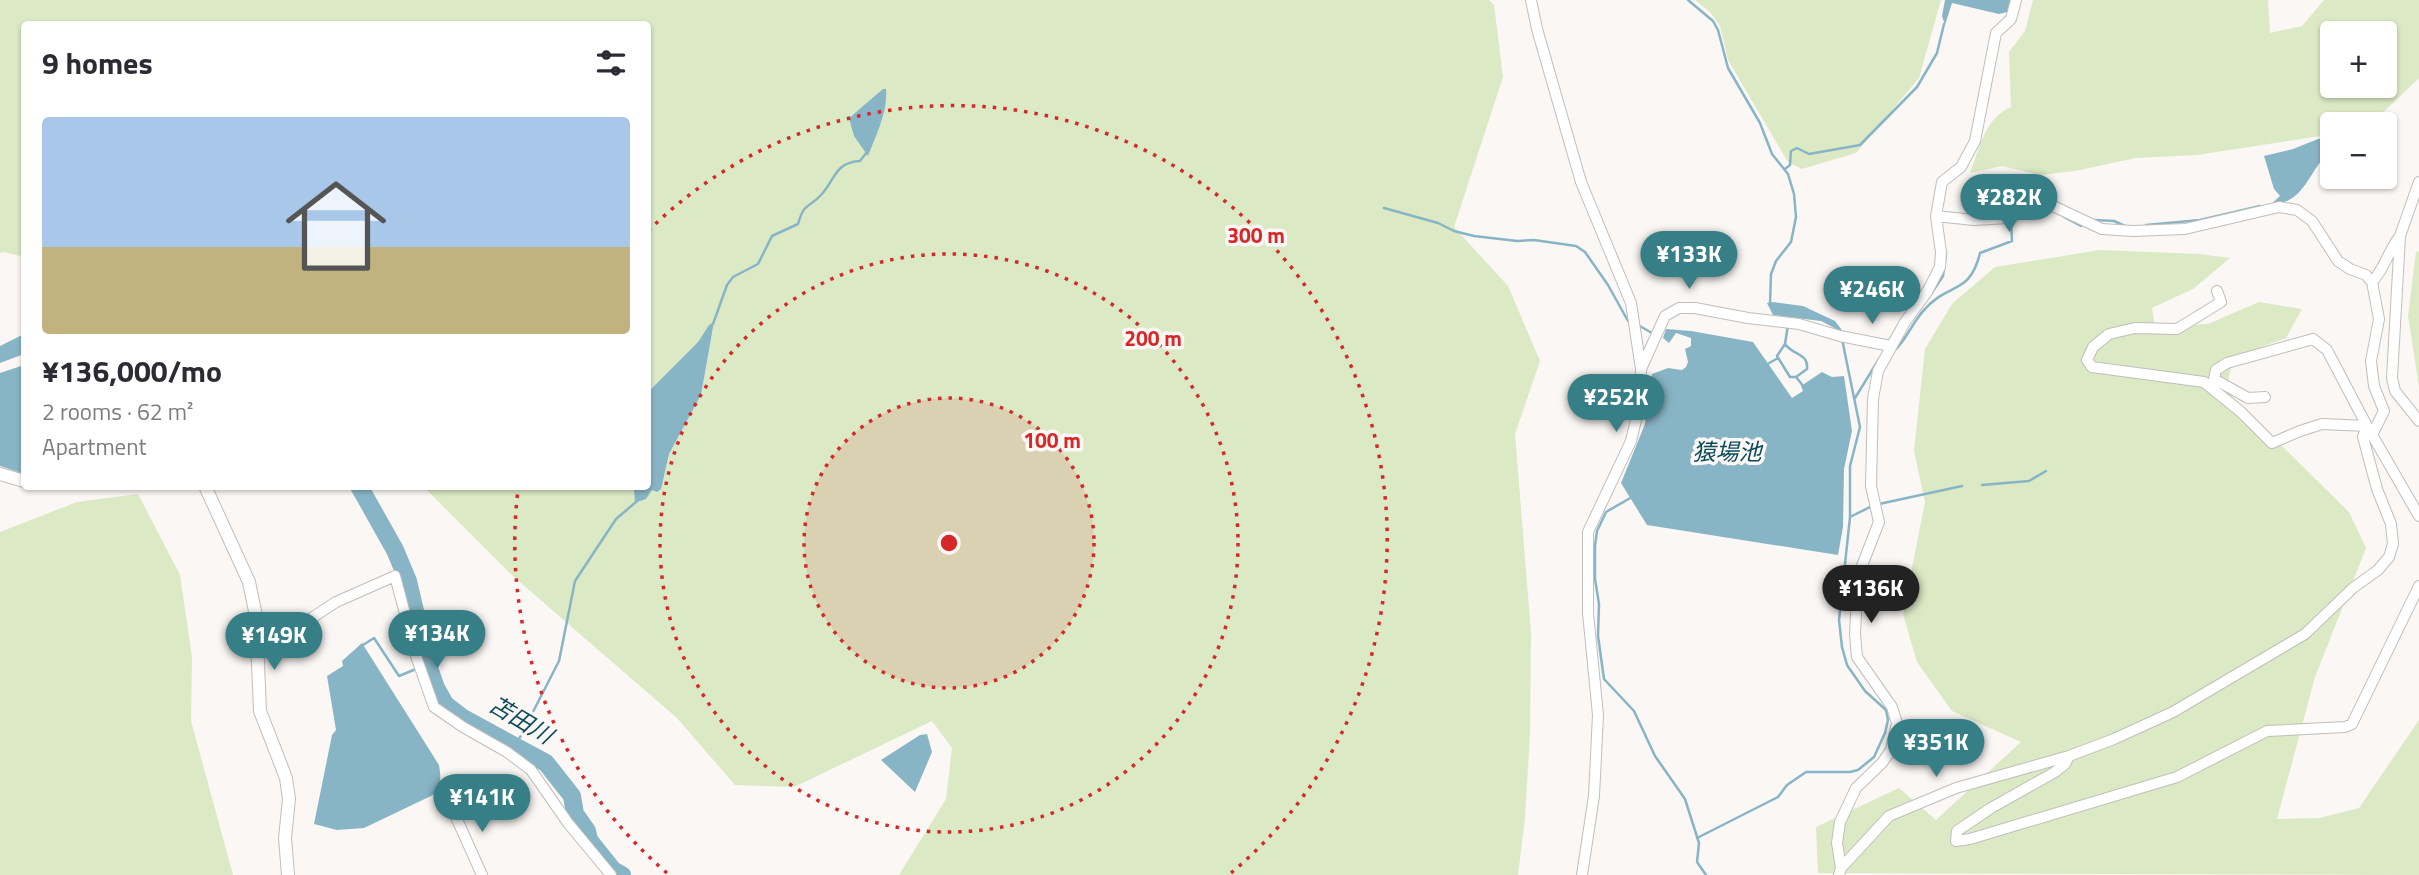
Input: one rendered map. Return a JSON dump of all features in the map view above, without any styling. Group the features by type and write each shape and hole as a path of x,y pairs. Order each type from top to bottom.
{"street":[{"path":"1531,0 1581,182 1631,303 1641,369 1640,403 1633,433 1588,532 1588,613 1598,715 1594,796 1582,875"},
{"path":"1840,871 1837,842 1840,822 1856,788 1882,763 1891,750 1897,723 1892,707 1857,657 1855,634 1858,576 1879,522 1871,486 1873,399 1878,371 1905,321 1927,292 1940,267 1941,252 1936,216 1942,182 1961,167 1975,141 1996,33 2011,19 2016,0"},
{"path":"2419,182 2400,236 2392,378 2395,391 2419,421"},
{"path":"1840,871 1889,816 1956,788 2069,756 2114,739 2173,712 2305,634 2353,589 2378,570 2389,556 2393,544 2391,524 2377,489 2363,436 2384,411 2374,386 2371,361 2379,319 2372,282 2366,275 2350,270 2338,261 2312,221 2297,210 2279,207 2185,229 2133,231 2102,229 2041,203 2008,218 1974,220 1936,216"},
{"path":"2372,282 2378,276 2389,249 2400,236"},
{"path":"2217,291 2221,302 2177,329 2135,328 2109,334 2093,347 2087,360 2092,368 2204,382 2241,412 2272,443 2322,424 2369,430"},
{"path":"1641,369 1665,316 1679,307 1788,322 1888,351"},
{"path":"2265,397 2249,398 2214,379 2216,370 2227,363 2313,339 2327,349 2369,430 2419,516"},
{"path":"0,474 21,480"},
{"path":"207,490 249,582 257,628 260,711 288,789 285,838 288,875"},
{"path":"257,628 304,623 336,602 395,576 417,659 434,707 531,770 568,823 611,875"},
{"path":"2069,756 2065,764 2055,772 1956,831 1956,841 2176,777 2267,731 2345,727 2352,724 2419,586"},
{"path":"452,806 482,875"}],"green space":[{"path":"0,0 1489,0 1494,5 1503,77 1454,227 1508,286 1540,361 1515,434 1531,633 1530,734 1525,818 1518,875 899,875 946,799 952,748 932,721 794,787 735,785 677,718 514,577 427,490 634,490 636,503 646,499 652,489 660,489 669,454 701,395 714,323 709,325 698,342 651,389 651,21 21,21 21,256 0,253","holes":["865,106 883,117 868,156 851,115"]},
{"path":"1695,0 1941,0 1919,78 1856,153 1802,169 1788,162 1728,60 1720,26 1710,12"},
{"path":"2033,0 2268,0 2270,33 2302,26 2324,0 2419,0 2419,78 2384,112 2320,112 2320,136 2197,155 2135,158 2075,171 2040,175 2002,166 1970,173 1989,126 1995,118 2011,107 2009,52 2025,31"},
{"path":"2100,250 2230,258 2193,289 2152,308 2155,327 2208,324 2259,302 2302,309 2286,338 2233,357 2226,391 2349,512 2366,548 2315,677 2277,819 2319,818 2359,808 2419,720 2419,875 1818,873 1816,827 1899,788 1936,820 2021,742 1952,711 1917,662 1903,614 1925,502 1914,451 1925,349 1952,304 1995,267"},
{"path":"2419,251 2419,387 2408,316 2416,252"},
{"path":"138,494 180,575 192,657 191,721 233,875 0,875 0,532 77,502"}],"water":[{"path":"1945,0 2013,0 2011,11 1999,14 1952,3 1945,25 1942,16"},
{"path":"886,89 886,98 883,115 868,156 854,136 849,118"},
{"path":"2318,139 2320,163 2300,191 2287,201 2270,205 2280,196 2274,189 2264,156"},
{"path":"1767,303 1803,306 1835,321 1844,333 1821,321 1773,315"},
{"path":"714,322 701,395 669,454 661,489 657,492 652,490 646,499 635,503 634,490 651,490 651,389 698,342"},
{"name":"猿場池","path":"1666,329 1753,342 1792,398 1803,391 1801,386 1822,372 1832,377 1844,376 1852,431 1844,469 1843,527 1838,555 1647,525 1621,483 1645,424 1652,374 1668,368 1682,370 1688,362 1685,349 1691,346 1691,338 1676,333 1669,343 1663,338"},
{"path":"21,336 21,355 0,363 0,346"},
{"path":"21,366 21,473 0,466 0,373"},
{"path":"362,643 439,765 440,781 433,795 364,828 337,830 314,824 332,735 336,730 327,676 343,666 342,661"},
{"path":"927,734 932,752 915,792 881,760 920,735"}],"waterway":[{"path":"1688,0 1713,21 1718,30 1728,68 1760,123 1772,154 1788,174 1794,194 1796,217 1791,242 1776,261 1771,274 1770,304"},
{"path":"1785,169 1790,165 1791,151 1797,148 1809,154 1860,145 1917,87 1937,53 1944,24"},
{"path":"713,324 727,285 733,277 758,264 772,236 798,224 805,209 821,195 840,168 860,161 867,152"},
{"path":"2146,225 2200,220 2260,206"},
{"path":"1384,208 1474,236 1576,246 1585,252 1608,285 1628,321"},
{"path":"2064,217 2082,225"},
{"path":"2095,220 2114,221 2125,226"},
{"path":"1896,349 1925,309 1971,276 1980,253 2012,241 2013,221"},
{"path":"1931,294 1943,276 1946,253"},
{"path":"1638,325 1652,333"},
{"path":"1788,325 1785,344 1777,356 1790,377 1796,377 1804,387"},
{"path":"1697,838 1778,797 1787,785 1806,772 1858,770 1874,757 1885,733 1888,720 1886,710 1865,691 1847,665 1839,620 1850,517 1850,466 1860,427 1842,339"},
{"path":"1785,344 1803,357 1807,364 1807,369 1796,377"},
{"path":"1766,365 1778,358"},
{"path":"1855,398 1879,359"},
{"path":"1982,485 2029,481 2046,471"},
{"path":"1879,504 1962,486"},
{"name":"苫田川","path":"361,490 395,550 408,581 427,662 445,704 463,718 546,763 572,796 575,814 587,831 589,840 613,870 622,875"},
{"path":"1632,497 1606,512 1597,531 1595,579 1599,604 1598,636 1604,679 1634,711 1655,756 1685,799 1699,843 1697,862 1706,875"},
{"path":"515,747 559,661 575,581 616,519 636,502"},
{"path":"1850,517 1872,506"},
{"path":"363,645 374,638 399,676 416,669"}]}
